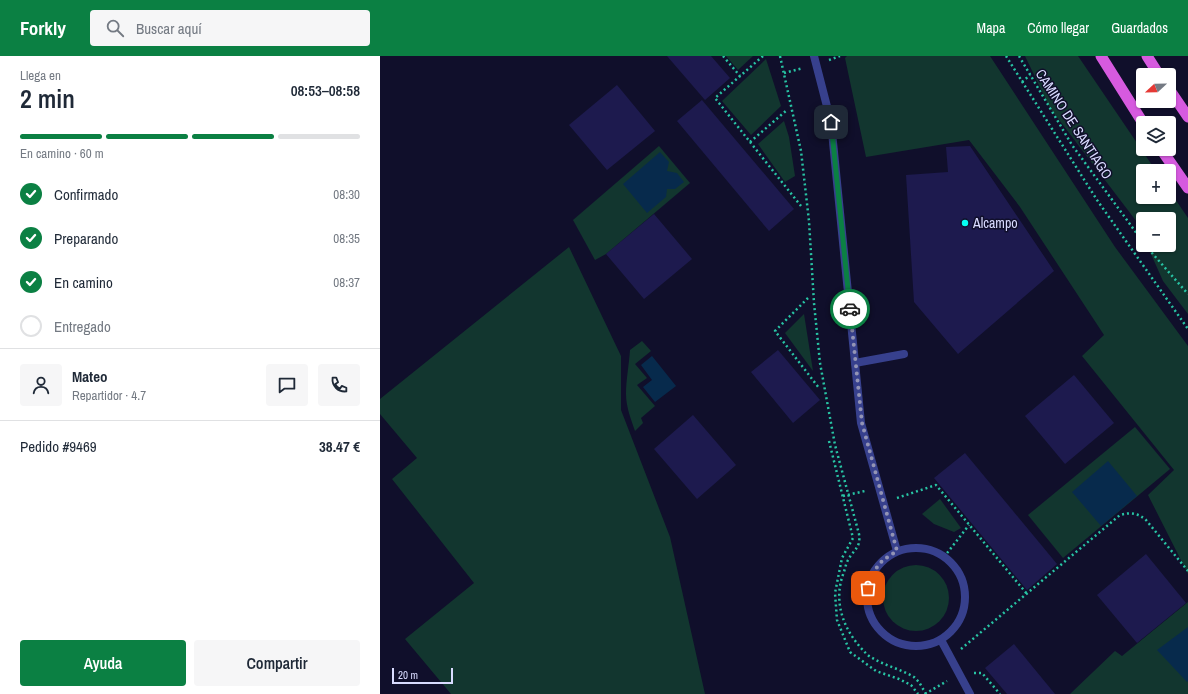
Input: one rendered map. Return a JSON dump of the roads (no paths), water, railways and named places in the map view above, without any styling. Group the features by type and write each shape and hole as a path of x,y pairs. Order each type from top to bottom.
{"highway":[{"path":"1101,56 1139,116"},
{"path":"1147,56 1155,68"},
{"path":"1176,100 1188,117"},
{"path":"1166,156 1188,188"}],"street":[{"path":"814,56 831,122 862,423 897,551"},
{"path":"855,363 904,354"},
{"path":"912,548 926,549 941,554 952,563 961,575 966,589 966,604 962,619 953,631 941,640 926,646 910,647 894,642 881,633 872,620 867,604 868,588 873,572 883,560 897,551 912,548"},
{"path":"941,640 970,694"}],"water":[{"path":"660,152 669,162 667,171 677,173 684,182 675,189 667,189 666,197 647,213 623,184"},
{"path":"652,356 676,386 655,402 643,387 652,380 641,365"},
{"path":"1108,461 1137,496 1101,526 1072,492"},
{"path":"1188,627 1188,681 1187,682 1157,650"}],"place":[{"name":"Alcampo","path":"965,223"}]}
